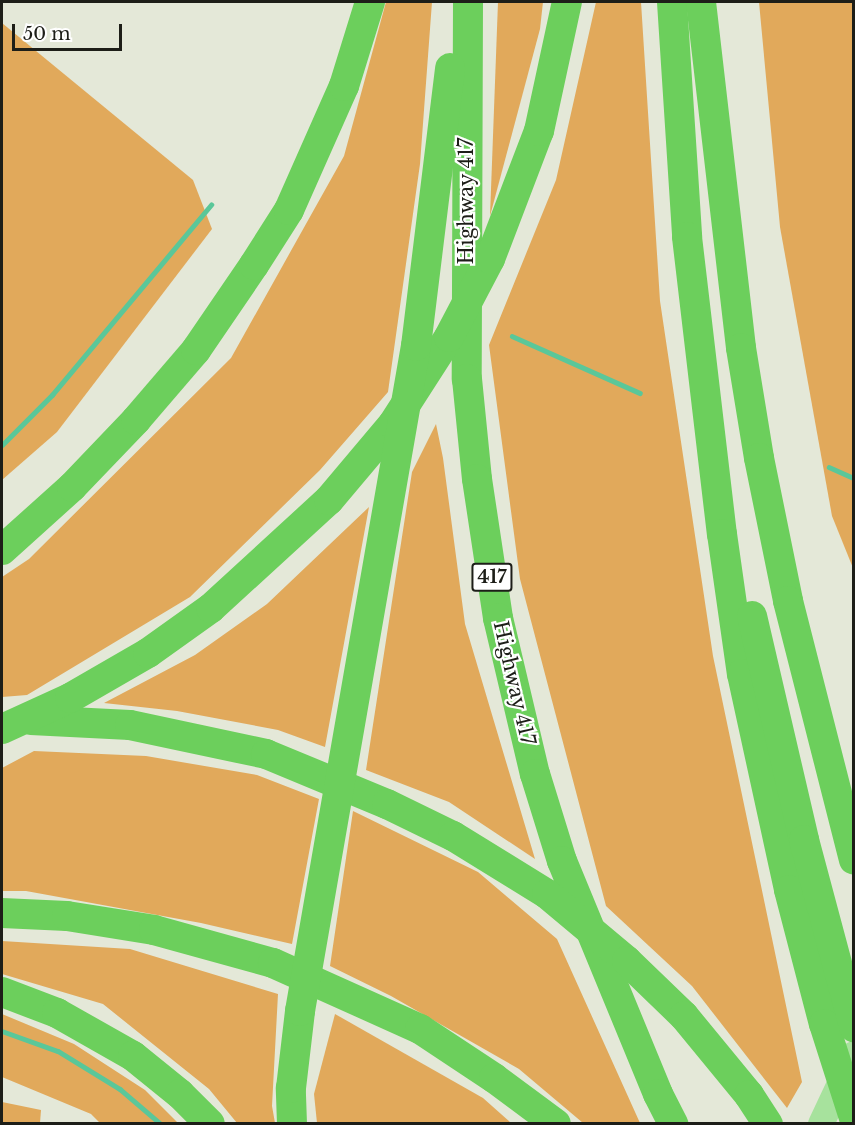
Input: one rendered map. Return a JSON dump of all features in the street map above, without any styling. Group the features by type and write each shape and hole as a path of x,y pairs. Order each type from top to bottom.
{"highway":[{"path":"2,550 72,487 136,420 196,350 254,266 289,210 344,86 370,2"},
{"path":"292,1124 291,1088 300,1011 416,346 457,2"},
{"name":"Highway 417","path":"468,2 467,379 477,478 498,618 535,774 562,861 658,1094 673,1124"},
{"path":"2,729 70,698 148,653 211,608 329,500 393,424 449,337 490,260 518,190 544,111 567,2"},
{"path":"672,2 687,237 742,674 789,890 824,1024 853,1121"},
{"path":"701,2 741,348 767,502 796,636 854,860"},
{"path":"711,435 786,767 854,1027"},
{"path":"2,720 52,719 130,725 216,741 294,765 387,804 453,836 547,894 627,961 694,1028 765,1119"},
{"path":"2,913 67,916 154,930 273,963 420,1029 494,1078 556,1124"},
{"path":"2,992 57,1013 133,1056 180,1094 210,1124"}],"main road":[{"path":"821,1124 854,1054"}],"shaded area":[{"path":"386,2 432,2 420,164 388,392 320,470 190,597 27,695 2,697 2,577 29,559 231,358 344,156"},
{"path":"498,2 543,2 540,29 490,216"},
{"path":"596,2 641,2 660,301 713,656 802,1082 787,1108 692,986 606,906 520,579 489,345 556,180"},
{"path":"759,2 853,2 853,568 832,516 780,227"},
{"path":"2,23 193,180 212,229 57,432 2,480"},
{"path":"436,424 443,458 465,624 535,859 449,802 366,770 412,472"},
{"path":"369,507 325,747 278,730 177,711 104,703 195,655 267,604"},
{"path":"34,751 146,756 257,775 319,799 292,944 201,923 26,891 2,891 2,768"},
{"path":"353,811 478,872 557,939 640,1123 583,1123 519,1069 391,996 330,966"},
{"path":"2,941 130,949 278,994 272,1106 275,1123 237,1123 209,1089 103,1004 2,974"},
{"path":"2,1014 74,1044 145,1090 178,1123 100,1123 91,1114 2,1077"},
{"path":"335,1014 483,1098 511,1123 317,1123 314,1094"},
{"path":"2,1102 41,1110 40,1123 2,1123"}],"waterway":[{"path":"2,445 52,395 211,205"},
{"path":"512,336 640,393"},
{"path":"829,467 854,478"},
{"path":"2,1031 58,1051 120,1089 161,1124"}]}
